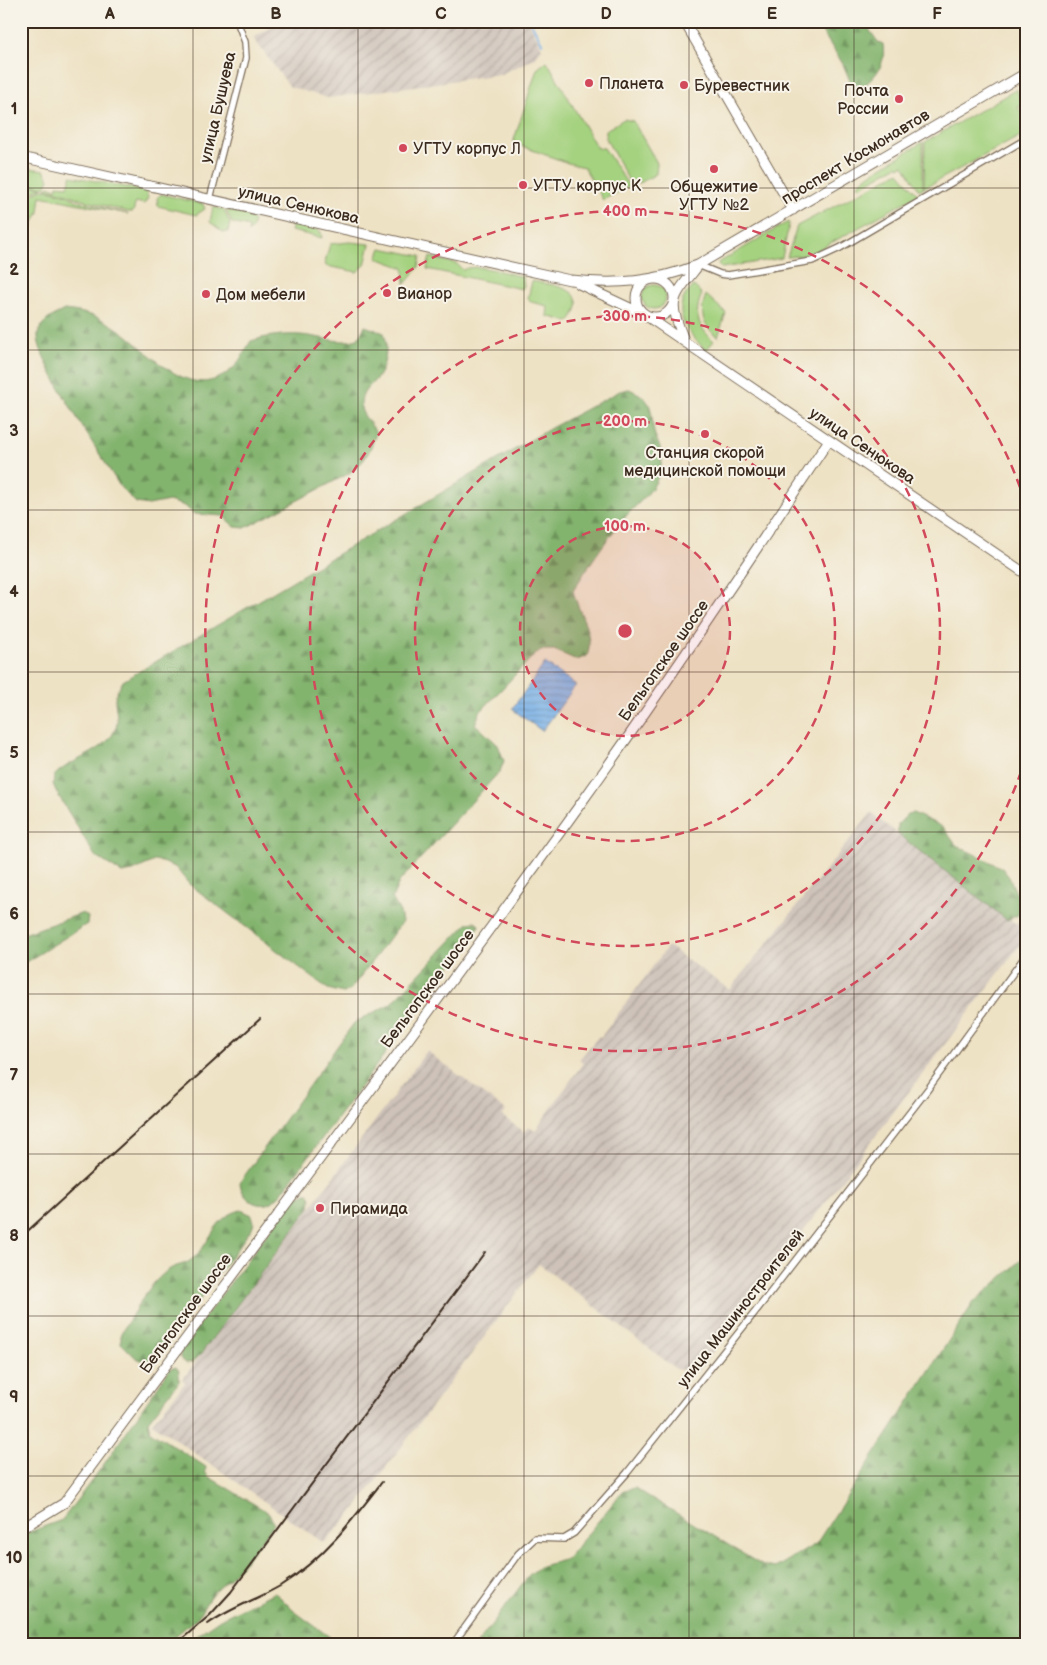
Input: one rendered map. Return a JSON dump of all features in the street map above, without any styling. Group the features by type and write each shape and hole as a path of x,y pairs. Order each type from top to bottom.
{"main road":[{"path":"686,22 793,210"},
{"name":"проспект Космонавтов","path":"653,279 698,265 1026,73"},
{"name":"улица Сенюкова","path":"21,157 570,280 611,283 653,279"},
{"name":"проспект Космонавтов","path":"673,302 698,265"},
{"path":"673,302 668,311 663,315 657,317 645,315 637,306 636,294 642,284 653,279 666,283 670,288 673,302 674,314 684,341"},
{"name":"улица Сенюкова","path":"570,280 621,302 645,315 1026,574"},
{"name":"Бельгопское шоссе","path":"21,1529 64,1503 584,799 716,610 829,440"}],"street":[{"name":"улица Бушуева","path":"210,199 246,58 245,42 237,21"},
{"path":"698,265 720,274 728,275 812,261 840,248 1026,138"},
{"name":"улица Машиностроителей","path":"453,1644 518,1554 535,1538 564,1539 574,1533 627,1473 902,1123 1026,956"}],"shaded area":[{"path":"281,21 528,21 542,48 535,58 501,74 328,98 290,87 253,38"},
{"path":"871,813 1016,924 1026,913 1026,937 697,1372 676,1369 539,1264 351,1514 324,1543 152,1423 185,1383 182,1380 427,1051 506,1111 502,1116 524,1132 529,1127 535,1131 583,1063 579,1060 599,1036 601,1037 668,946 730,990"}],"green space":[{"path":"822,21 863,21 878,42 883,44 884,52 879,70 860,89 853,88 843,64 823,33 820,26"},
{"path":"547,61 597,148 604,148 629,186 603,200 584,167 513,143 537,69"},
{"path":"1017,89 1022,106 1018,107 1026,120 1026,133 924,188 925,142"},
{"path":"624,119 633,121 657,163 656,174 640,183 629,181 606,139 606,130"},
{"path":"923,142 923,188 919,190 904,165 899,167 898,165 860,187 858,184 870,174"},
{"path":"21,167 44,170 49,179 45,187 22,183 43,188 33,192 21,203"},
{"path":"899,172 918,195 809,255 787,257 797,226"},
{"path":"71,176 146,191 148,198 144,204 136,202 133,212 129,212 46,188 49,186 56,189 57,185 68,186"},
{"path":"45,189 67,195 78,201 128,214 41,196 39,212 28,234 21,214 21,206 33,194"},
{"path":"161,194 203,204 205,209 196,215 158,206 157,198"},
{"path":"213,207 224,210 230,223 228,232 223,232 210,222"},
{"path":"226,210 247,214 254,221 252,229 248,233 249,227 232,223"},
{"path":"788,222 782,258 722,268 719,266 718,263"},
{"path":"293,223 317,229 321,232 322,238 291,231"},
{"path":"350,242 370,244 365,265 357,272 326,266 325,262 330,244"},
{"path":"381,248 421,256 419,267 405,284 404,268 377,258"},
{"path":"430,257 457,264 463,270 475,267 523,277 524,286 522,289 427,269"},
{"path":"532,281 561,287 575,296 577,302 576,311 569,322 547,316 548,306 531,302 528,298"},
{"path":"654,285 662,289 666,297 662,305 654,309 646,305 642,297 646,289"},
{"path":"694,286 702,294 698,308 699,320 704,331 714,341 706,350 692,336 683,320 681,311 686,294"},
{"path":"706,295 726,313 718,337 708,328 703,318"},
{"path":"64,310 79,312 105,321 130,338 171,371 185,378 200,382 215,379 231,370 251,341 257,339 294,335 351,341 358,339 365,326 384,333 385,360 379,375 364,393 361,401 363,413 376,433 369,452 363,461 348,474 245,528 235,527 223,516 194,514 185,506 169,501 149,505 136,503 121,488 87,435 59,387 40,347 38,335 41,326"},
{"path":"629,389 646,399 652,413 654,431 662,460 660,471 652,488 614,530 573,591 589,640 587,656 577,660 554,650 541,650 530,659 480,712 475,724 498,745 504,761 500,771 399,882 392,898 400,912 402,922 350,990 343,993 328,989 189,884 175,867 156,860 133,871 122,873 95,856 57,793 53,784 54,776 103,745 110,738 117,722 115,697 123,681 551,428 620,391"},
{"path":"913,813 943,827 956,845 1002,868 1009,877 1020,902 1018,915 1007,920 898,834 898,824 908,814"},
{"path":"83,913 88,917 87,924 21,965 21,935"},
{"path":"475,922 479,925 477,930 280,1195 271,1202 264,1204 254,1203 249,1200 243,1192 240,1182 354,1023 392,1003 468,923"},
{"path":"308,1193 311,1199 310,1207 200,1355 193,1362 186,1363 180,1358 181,1349 291,1202 299,1196"},
{"path":"241,1210 252,1215 254,1222 252,1228 162,1352 146,1362 136,1358 121,1343 121,1333 143,1298 162,1275 172,1268 189,1262 204,1246 224,1219"},
{"path":"1026,1256 1026,1644 477,1644 529,1575 541,1566 567,1559 624,1490 635,1488 763,1566 775,1568 816,1544 974,1302"},
{"path":"176,1367 179,1371 179,1382 148,1421 150,1431 206,1467 205,1472 209,1477 269,1513 274,1524 242,1565 211,1595 198,1617 166,1644 21,1644 21,1535 62,1520 102,1467 170,1369"},
{"path":"275,1592 294,1611 331,1638 332,1644 184,1644 220,1619"}],"water":[{"path":"545,663 576,685 542,731 512,709"}],"waterway":[{"path":"530,21 542,43"}],"railway":[{"path":"21,1237 260,1019"},
{"path":"176,1644 210,1615 231,1592 485,1252"},
{"path":"208,1624 225,1613 280,1586 310,1564 348,1525 382,1482"}],"place":[{"name":"Планета","path":"589,83"},
{"name":"Буревестник","path":"684,85"},
{"name":"Почта России","path":"899,99"},
{"name":"УГТУ корпус Л","path":"403,148"},
{"name":"Общежитие УГТУ №2","path":"714,169"},
{"name":"УГТУ корпус К","path":"523,185"},
{"name":"Вианор","path":"387,293"},
{"name":"Дом мебели","path":"206,294"},
{"name":"Станция скорой медицинской помощи","path":"705,434"},
{"name":"Пирамида","path":"320,1208"}]}
